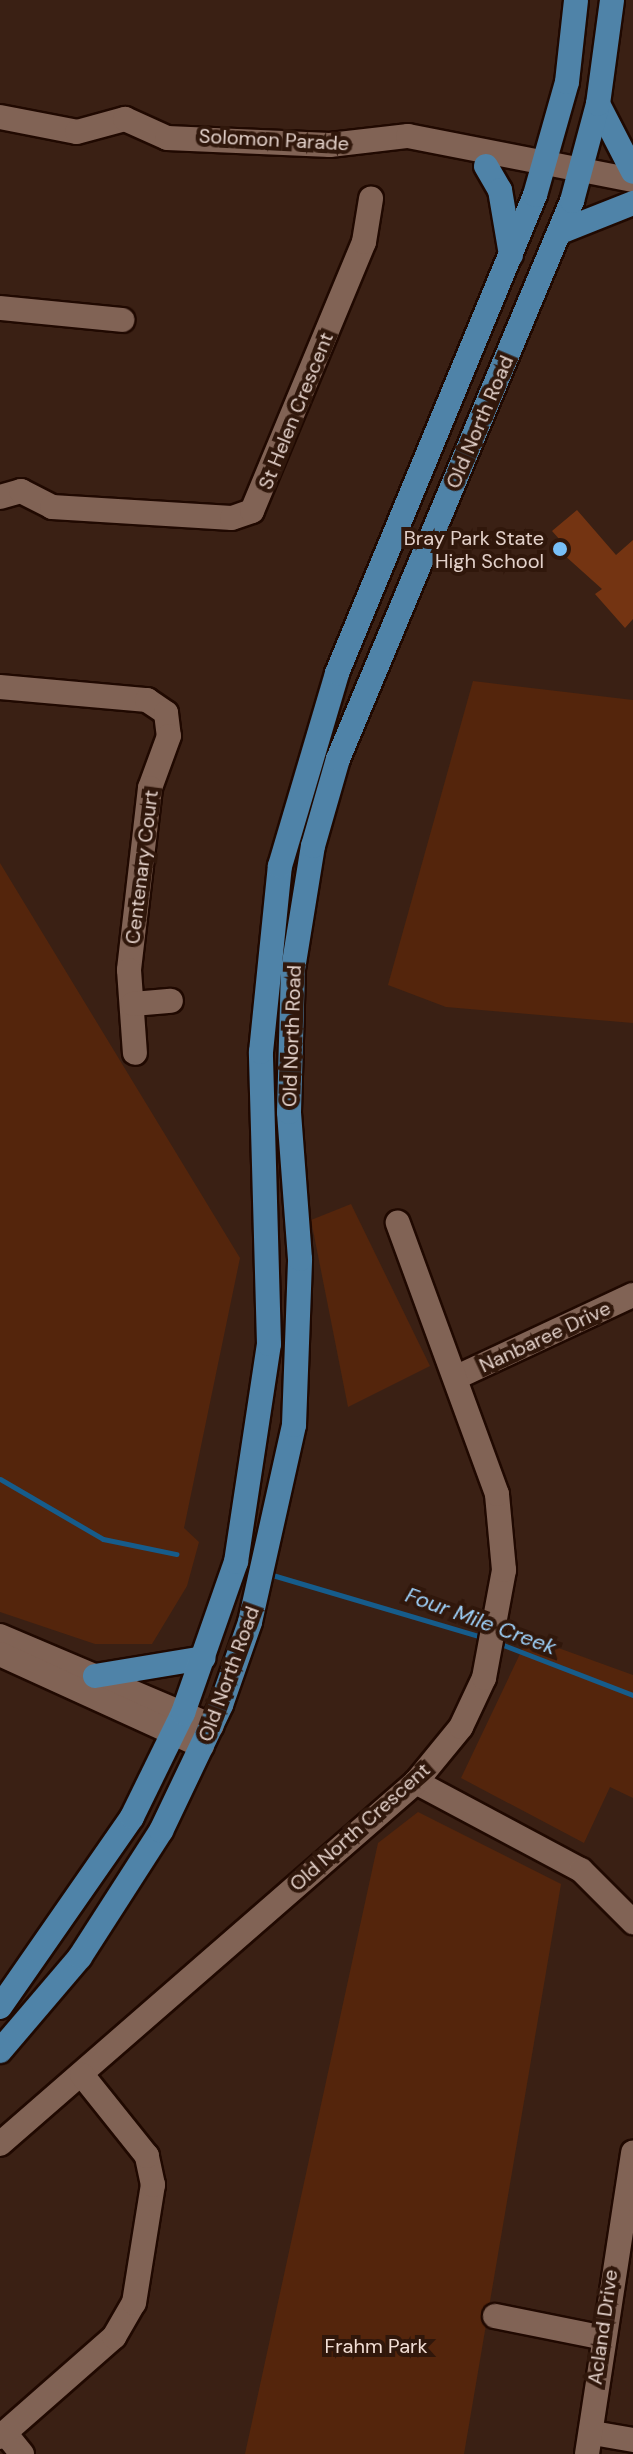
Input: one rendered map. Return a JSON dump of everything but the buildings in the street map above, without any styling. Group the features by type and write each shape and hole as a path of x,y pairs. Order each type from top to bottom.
{"main road":[{"name":"Old North Road","path":"0,2007 100,1873 179,1722 236,1562 265,1390 270,1257 261,1052 280,866 337,673 511,255 543,170 567,82 576,0"},
{"name":"Old North Road","path":"0,2051 80,1957 132,1880 207,1736 261,1582 294,1425 300,1259 289,1112 293,969 313,846 338,759 580,178 598,104 612,0"},
{"path":"598,104 633,172"},
{"path":"486,166 500,190 511,255"},
{"path":"560,232 633,203"},
{"path":"95,1676 204,1658"}],"street":[{"name":"Solomon Parade","path":"0,117 77,132 125,119 167,138 365,144 486,166 543,170"},
{"name":"Solomon Parade","path":"365,144 408,136 543,170"},
{"path":"543,170 633,194"},
{"path":"580,178 633,180"},
{"name":"St Helen Crescent","path":"0,497 21,491 52,507 232,518 252,511 364,242 371,199"},
{"path":"0,308 122,320"},
{"name":"Centenary Court","path":"0,687 147,700 166,713 169,736 150,788 129,970 135,1053"},
{"path":"133,1004 171,1001"},
{"name":"Old North Crescent","path":"0,2144 416,1782 461,1727 484,1678 501,1607 497,1494 457,1377 398,1223"},
{"name":"Nanbaree Drive","path":"457,1377 633,1295"},
{"path":"0,1636 95,1676 207,1736"},
{"path":"0,1654 179,1722"},
{"path":"416,1782 581,1870 633,1922"},
{"path":"22,2454 2,2435 114,2337 134,2303 150,2170 147,2156 82,2075"},
{"name":"Acland Drive","path":"590,2444 599,2337 633,2152"},
{"path":"495,2316 599,2337"},
{"path":"590,2444 633,2440"}],"green space":[{"path":"473,681 633,700 633,1023 446,1007 388,985"},
{"path":"0,863 240,1258 184,1528 199,1542 187,1586 152,1644 95,1644 0,1612"},
{"path":"351,1204 430,1366 348,1407 311,1220"},
{"path":"528,1637 633,1675 633,1798 610,1787 584,1843 461,1778"},
{"name":"Frahm Park","path":"418,1812 561,1884 464,2454 245,2454 378,1843"}],"waterway":[{"name":"Four Mile Creek","path":"0,1479 103,1539 176,1554"},
{"name":"Four Mile Creek","path":"269,1574 485,1638"},
{"name":"Four Mile Creek","path":"498,1643 633,1695"}],"place":[{"name":"Bray Park State High School","path":"560,549"}]}
